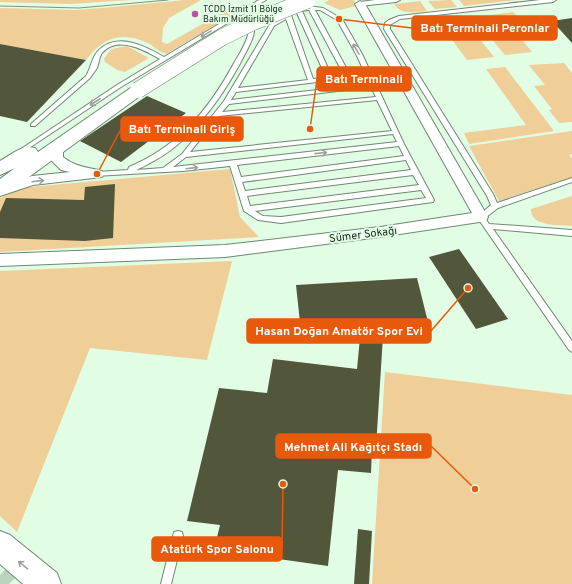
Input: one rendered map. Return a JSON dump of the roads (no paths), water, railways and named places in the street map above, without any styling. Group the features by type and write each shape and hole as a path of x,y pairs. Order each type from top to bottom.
{"main road":[{"path":"0,168 138,90 220,38 253,22 306,7"},
{"path":"0,189 138,90"},
{"path":"0,545 46,584"}],"street":[{"path":"396,0 360,4 484,222"},
{"path":"62,144 56,152 56,158 60,162 73,169 97,174"},
{"path":"0,189 32,181 97,174"},
{"name":"Sümer Sokağı","path":"0,260 225,251 372,233 484,222"}],"lane":[{"path":"0,168 24,149 112,90 263,0"},
{"path":"296,0 306,7 348,77"},
{"path":"495,206 491,196 387,28 387,24 399,18 552,0"},
{"path":"306,7 330,79"},
{"path":"165,170 184,155 227,102 272,25 287,15 306,7 321,9 339,19 359,54 430,200 281,220 261,218 247,209 233,163"},
{"path":"97,174 129,170 142,165 175,143 201,119 230,75 251,35 252,27 244,16 240,14"},
{"path":"287,15 311,81"},
{"path":"32,125 88,77 94,68 100,53 106,48 123,42 133,44 164,59"},
{"path":"234,90 369,74"},
{"path":"227,102 374,86"},
{"path":"217,114 380,98"},
{"path":"184,155 396,132"},
{"path":"97,174 165,170 402,144"},
{"path":"238,180 409,158"},
{"path":"243,194 416,172"},
{"path":"484,222 495,206 572,180"},
{"path":"247,209 424,186"},
{"path":"484,222 572,233"},
{"path":"484,222 572,348"},
{"path":"166,584 178,536"}],"tunnel":[{"path":"0,575 9,584"}],"tram line":[{"path":"0,6 79,8 168,0"}],"place":[{"name":"TCDD İzmit 11 Bölge Bakım Müdürlüğü","path":"195,14"},
{"name":"Batı Terminali Peronlar","path":"339,19"},
{"name":"Batı Terminali","path":"310,129"},
{"name":"Batı Terminali Giriş","path":"97,174"},
{"name":"Hasan Doğan Amatör Spor Evi","path":"468,288"},
{"name":"Atatürk Spor Salonu","path":"283,484"},
{"name":"Mehmet Ali Kağıtçı Stadı","path":"475,489"}]}
